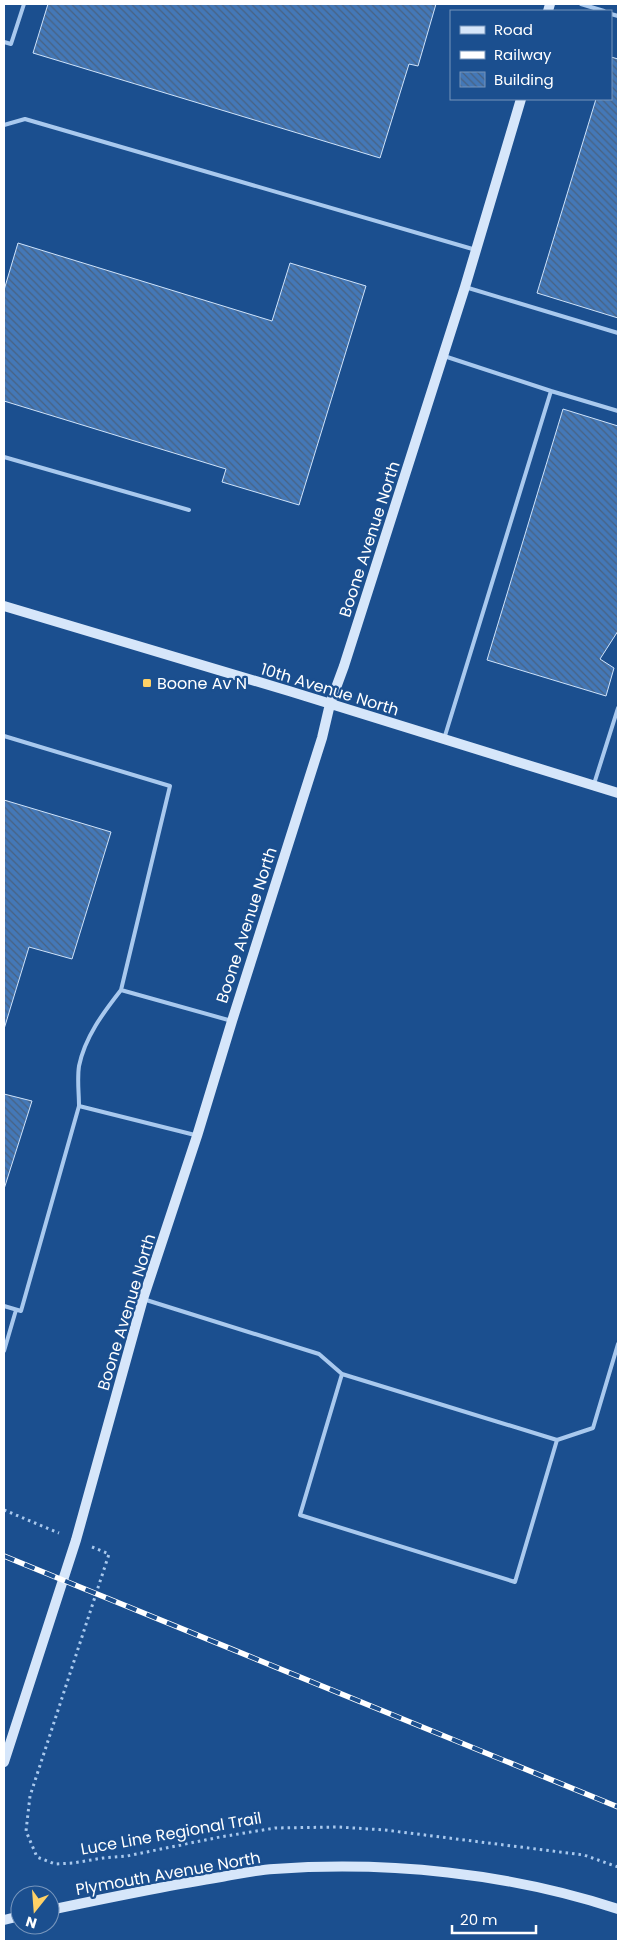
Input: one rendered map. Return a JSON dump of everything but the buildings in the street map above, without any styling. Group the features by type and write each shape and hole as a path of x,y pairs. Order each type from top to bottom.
{"street":[{"name":"Boone Avenue North","path":"4,1762 76,1540 142,1298 197,1136 322,738 330,704 444,356 522,100"},
{"name":"10th Avenue North","path":"4,606 618,793"},
{"name":"Plymouth Avenue North","path":"60,1908 176,1884 273,1869 378,1867 476,1875 582,1897 618,1909"}],"lane":[{"path":"4,42 11,44 24,4"},
{"path":"581,4 601,10"},
{"path":"4,125 25,119 476,250"},
{"path":"465,287 618,334"},
{"path":"444,356 618,411"},
{"path":"444,739 551,391"},
{"path":"4,457 189,510"},
{"path":"594,786 618,708"},
{"path":"4,736 170,786 121,990 103,1013 90,1035 79,1067 79,1106 21,1311 4,1306"},
{"path":"121,990 232,1021"},
{"path":"79,1106 197,1136"},
{"path":"142,1298 319,1354 342,1374 557,1440 593,1428 618,1344"},
{"path":"4,1351 16,1310"},
{"path":"342,1374 300,1515 515,1582 557,1440"}],"path":[{"name":"Luce Line Regional Trail","path":"4,1510 109,1554 30,1796 26,1831 37,1857 55,1864 73,1863 127,1856 220,1836 275,1828 339,1827 385,1830 584,1855 618,1866"}],"railway":[{"path":"4,1556 618,1807"}],"place":[{"name":"Boone Av N","path":"147,683"}]}
